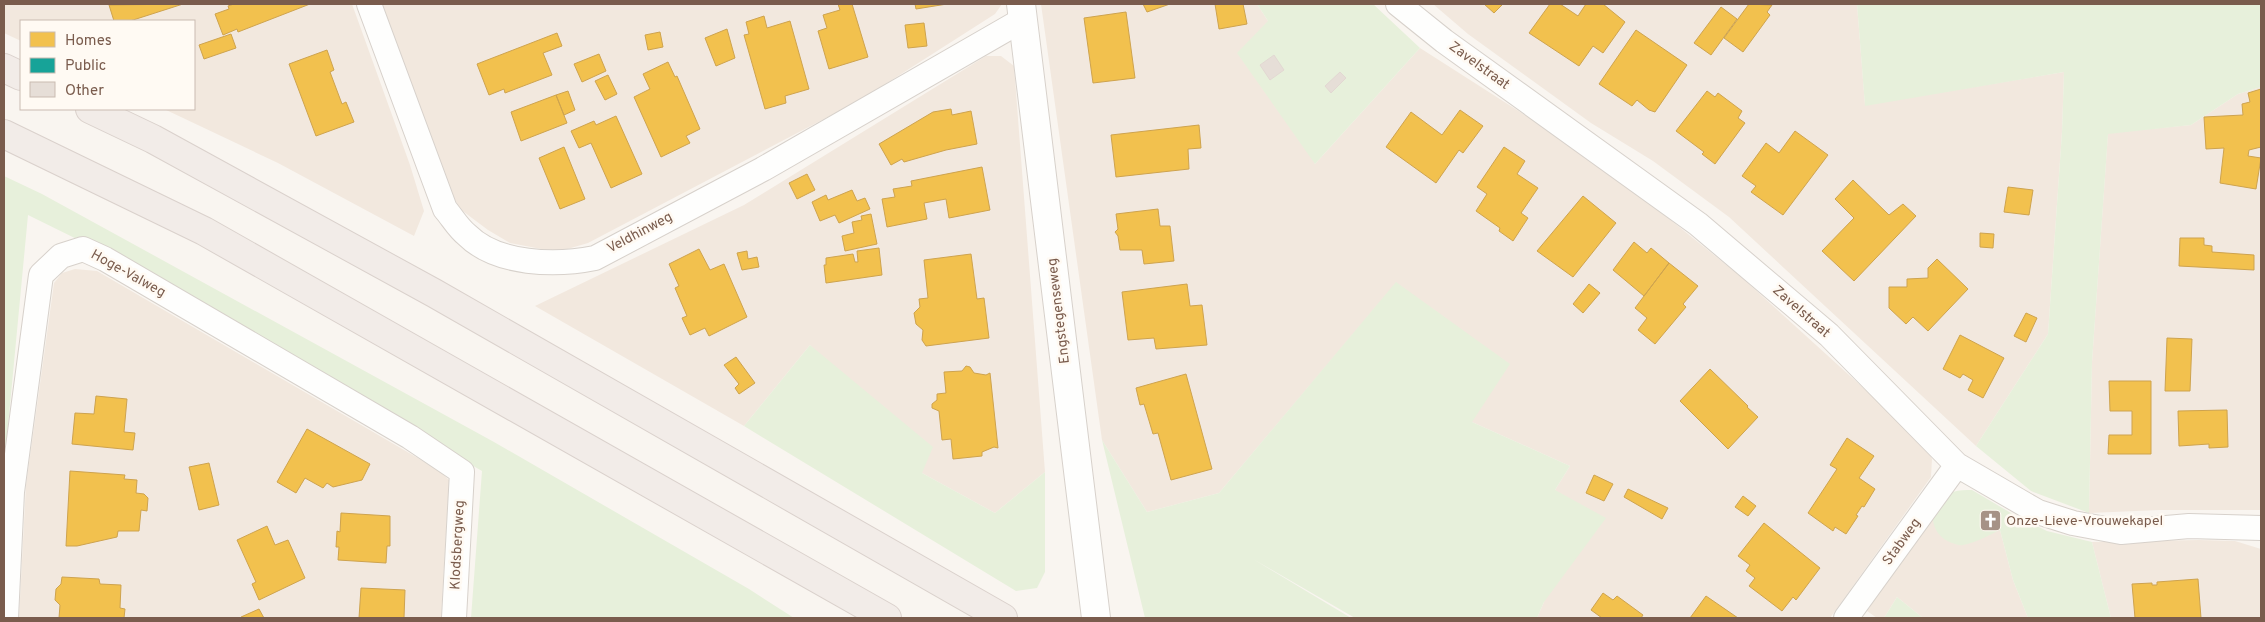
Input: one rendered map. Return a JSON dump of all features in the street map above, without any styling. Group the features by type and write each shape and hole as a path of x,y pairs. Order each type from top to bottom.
{"highway":[{"path":"4,68 20,76"},
{"path":"92,110 153,139 434,293 1003,618"},
{"path":"4,134 204,231 887,618"}],"street":[{"name":"Veldhinweg","path":"369,4 444,209 467,236 497,254 535,262 571,263 595,258 763,168 1023,11"},
{"name":"Zavelstraat","path":"1398,4 1444,41 1698,224 1829,334 1957,466 2038,512 2073,523 2121,532 2189,526 2261,528"},
{"name":"Engstegenseweg","path":"1023,11 1096,618"},
{"name":"Hoge-Valweg","path":"6,618 12,492 41,275 61,256 83,249 105,259 401,432 462,472"},
{"name":"Stabweg","path":"1846,618 1957,466"},
{"name":"Klodsbergweg","path":"454,618 462,472"},
{"name":"Zavelstraat","path":"2230,528 2261,536"}],"shaded area":[{"path":"4,4 352,4 410,165 424,211 414,236 278,163 166,110 195,110 195,20 20,20 20,41 4,33"},
{"path":"380,4 1002,4 995,14 862,99 588,243 557,252 510,243 488,230 460,209 441,174"},
{"path":"1041,4 1257,4 1268,21 1315,164 1420,48 1600,163 1740,276 1925,444 1932,459 1931,477 1830,618 1537,618 1544,602 1555,490 1570,466 1472,422 1396,283 1219,493 1147,512 1102,440"},
{"path":"1433,4 1857,4 1865,105 2064,72 2062,132 2048,334 1976,446 1729,217 1653,161 1591,123 1468,34"},
{"path":"986,56 1001,56 1014,66 1045,472 995,513 922,473 810,345 744,426 535,306 744,205"},
{"path":"2261,87 2261,510 2160,510 2089,513 2092,362 2108,133 2191,125 2238,94"},
{"path":"75,269 97,271 440,471 449,480 441,618 19,618 26,485 54,283 62,273"},
{"path":"1933,509 2000,530 2013,580 2028,618 1923,618 1897,597 1884,618 1877,618 1867,611"},
{"path":"2235,541 2261,549 2261,618 2111,618 2092,542"}],"green space":[{"path":"1257,4 1373,4 1420,48 1315,164 1237,53 1268,21"},
{"path":"1857,4 2261,4 2261,87 2238,94 2191,125 2108,134 2092,362 2089,513 2031,491 1976,446 2048,334 2062,132 2064,72 1865,106"},
{"path":"4,176 42,194 494,442 749,589 794,618 471,618 482,471 95,248 28,215 4,468"},
{"path":"1396,282 1510,364 1472,422 1570,466 1555,490 1606,518 1544,602 1537,618 1355,618 1253,559 1351,618 1145,618 1102,440 1147,512 1219,493"},
{"path":"810,345 933,447 922,473 995,513 1045,472 1045,572 1037,588 1016,591 744,426"},
{"path":"1972,490 2016,516 2047,531 2092,542 2111,618 2028,618 2013,580 2000,530 1977,541 1961,545 1944,539 1934,525 1934,509 1944,496 1955,491"},
{"path":"1897,597 1923,618 1884,618"}],"building: Homes":[{"path":"183,4 133,20 114,20 109,5"},
{"path":"234,4 310,4 238,32 237,29 223,35 215,14 229,9 228,6"},
{"path":"838,4 852,4 868,57 829,69 818,31 827,28 823,15 840,10"},
{"path":"915,4 947,4 916,9"},
{"path":"1143,4 1170,4 1147,12"},
{"path":"1215,4 1243,4 1247,24 1219,29"},
{"path":"1484,4 1503,4 1494,13"},
{"path":"1550,4 1560,4 1578,16 1586,4 1603,4 1625,22 1603,53 1593,46 1579,66 1529,33"},
{"path":"1749,4 1772,5 1767,12 1770,15 1743,52 1724,38"},
{"path":"1721,7 1737,19 1711,55 1694,43"},
{"path":"1126,12 1135,78 1093,83 1084,18"},
{"path":"764,16 767,28 790,21 809,89 785,96 786,103 765,109 744,35 749,34 746,22"},
{"path":"924,23 927,46 908,48 905,25"},
{"path":"727,29 735,58 716,66 705,38"},
{"path":"1636,30 1687,65 1655,112 1649,110 1637,100 1632,106 1599,84"},
{"path":"660,32 663,47 648,50 645,35"},
{"path":"557,33 562,46 543,53 552,75 505,93 504,89 489,95 477,64"},
{"path":"231,34 236,48 204,59 199,45"},
{"path":"327,50 334,70 330,72 342,104 346,102 354,122 316,136 289,64"},
{"path":"599,54 606,71 582,82 574,64"},
{"path":"668,62 675,77 677,76 700,129 686,136 690,143 661,157 634,97 650,89 643,74"},
{"path":"608,75 617,94 605,100 595,81"},
{"path":"2261,89 2261,147 2249,150 2248,156 2261,158 2256,189 2220,183 2224,148 2206,149 2204,117 2243,115 2242,104 2250,102 2248,93"},
{"path":"568,91 575,110 564,115 556,95"},
{"path":"1707,91 1715,97 1718,93 1742,111 1738,118 1745,123 1715,164 1702,154 1704,152 1676,131"},
{"path":"556,95 567,123 521,141 511,112"},
{"path":"951,109 952,115 971,111 977,144 946,150 904,162 902,159 891,165 879,144 933,112"},
{"path":"1460,110 1483,126 1463,153 1459,150 1436,183 1386,147 1411,112 1442,135"},
{"path":"616,116 642,174 611,188 591,143 579,148 571,131 594,121 596,125"},
{"path":"1199,125 1201,148 1188,149 1189,169 1116,177 1111,135"},
{"path":"1795,131 1828,155 1783,215 1751,192 1756,186 1742,176 1766,143 1779,153"},
{"path":"564,147 585,199 560,209 539,158"},
{"path":"1504,147 1525,161 1517,174 1538,188 1521,213 1528,218 1513,241 1499,231 1500,228 1476,211 1487,194 1477,187"},
{"path":"982,167 990,210 949,218 946,199 924,203 927,219 887,227 882,199 895,197 893,189 912,186 911,181"},
{"path":"807,174 815,190 797,199 789,183"},
{"path":"1853,180 1889,215 1903,204 1916,216 1854,281 1822,251 1854,218 1835,199"},
{"path":"2008,187 2033,190 2029,215 2004,212"},
{"path":"852,190 857,201 865,198 870,209 839,223 835,215 820,221 812,202 826,195 828,200"},
{"path":"1583,196 1616,223 1573,277 1537,251"},
{"path":"1158,209 1160,226 1170,226 1174,261 1144,264 1142,250 1120,250 1118,236 1115,232 1118,229 1116,214"},
{"path":"871,214 877,244 845,251 842,236 854,233 852,222 862,220 861,216"},
{"path":"1980,233 1994,234 1993,248 1980,247"},
{"path":"2180,238 2204,238 2204,245 2212,246 2212,252 2254,255 2254,270 2179,266"},
{"path":"1634,242 1647,253 1651,248 1669,263 1644,296 1613,270"},
{"path":"879,248 882,275 826,283 824,265 826,265 826,258 853,254 855,262 858,262 857,251"},
{"path":"699,249 710,270 724,264 747,317 709,336 705,328 690,335 682,318 687,316 675,288 679,286 669,264"},
{"path":"747,251 748,259 757,257 759,267 742,270 737,253"},
{"path":"971,254 977,299 984,298 989,338 926,346 922,340 923,330 916,324 914,313 920,307 919,299 928,298 924,260"},
{"path":"1937,259 1968,289 1928,331 1913,317 1906,324 1889,308 1889,287 1907,287 1907,279 1928,278 1928,268"},
{"path":"1669,263 1698,286 1683,304 1686,307 1655,344 1638,330 1647,318 1635,308"},
{"path":"1187,284 1190,306 1202,305 1207,345 1156,349 1154,338 1128,340 1122,292"},
{"path":"1589,284 1600,293 1583,313 1573,304"},
{"path":"2026,313 2037,318 2026,342 2014,336"},
{"path":"1960,335 2004,358 1983,398 1968,390 1973,380 1963,374 1960,378 1943,369"},
{"path":"2167,338 2192,339 2190,391 2165,391"},
{"path":"736,357 755,383 739,394 735,388 739,384 724,365"},
{"path":"966,366 970,367 974,373 986,375 990,373 998,448 994,447 982,452 982,456 953,459 951,439 942,440 939,411 932,408 932,404 937,400 937,394 946,393 944,372 962,371"},
{"path":"1710,369 1758,417 1728,449 1680,401"},
{"path":"1186,374 1212,469 1171,480 1158,433 1153,434 1144,404 1140,405 1136,388"},
{"path":"2109,381 2151,381 2151,454 2108,454 2109,435 2132,435 2132,411 2110,411"},
{"path":"96,396 127,399 124,432 135,433 133,450 72,444 75,413 94,414"},
{"path":"2227,410 2228,447 2209,448 2209,444 2179,446 2178,411"},
{"path":"307,429 370,464 362,480 333,487 327,483 323,488 305,478 296,493 277,482"},
{"path":"1847,438 1874,456 1859,478 1875,489 1864,507 1862,506 1856,515 1858,516 1846,534 1835,527 1833,531 1808,513 1837,469 1830,465"},
{"path":"209,463 219,505 199,510 189,467"},
{"path":"70,471 125,475 124,479 137,480 136,493 144,494 148,498 147,511 141,510 139,531 118,531 117,537 77,546 66,546"},
{"path":"1594,475 1613,484 1604,501 1586,493"},
{"path":"1628,489 1668,508 1662,519 1624,497"},
{"path":"1743,496 1756,506 1748,516 1735,507"},
{"path":"341,513 390,516 390,546 387,546 386,563 338,560 339,547 336,547 337,531 340,532"},
{"path":"1764,523 1820,568 1796,600 1793,597 1782,611 1749,586 1755,578 1746,571 1750,565 1738,556"},
{"path":"267,526 275,545 288,540 305,578 259,600 252,584 256,582 237,540"},
{"path":"62,577 99,579 100,584 121,585 120,608 125,609 124,618 59,618 60,605 55,600 56,589 61,584"},
{"path":"2198,579 2201,618 2135,618 2132,584 2152,583 2152,585 2157,585 2157,582"},
{"path":"361,588 405,590 404,618 359,618"},
{"path":"1603,593 1613,600 1617,596 1643,615 1641,618 1602,618 1591,610"},
{"path":"1706,596 1738,618 1690,618"},
{"path":"259,609 264,618 241,618 241,617"}],"building: Public":[{"name":"Onze-Lieve-Vrouwekapel","path":"1990,511 1999,524 1991,530 1981,518"}],"building: Other":[{"path":"1274,55 1284,70 1270,80 1260,65"},
{"path":"1340,72 1346,78 1331,93 1325,86"}],"place":[{"name":"Onze-Lieve-Vrouwekapel","path":"1990,521"}]}
